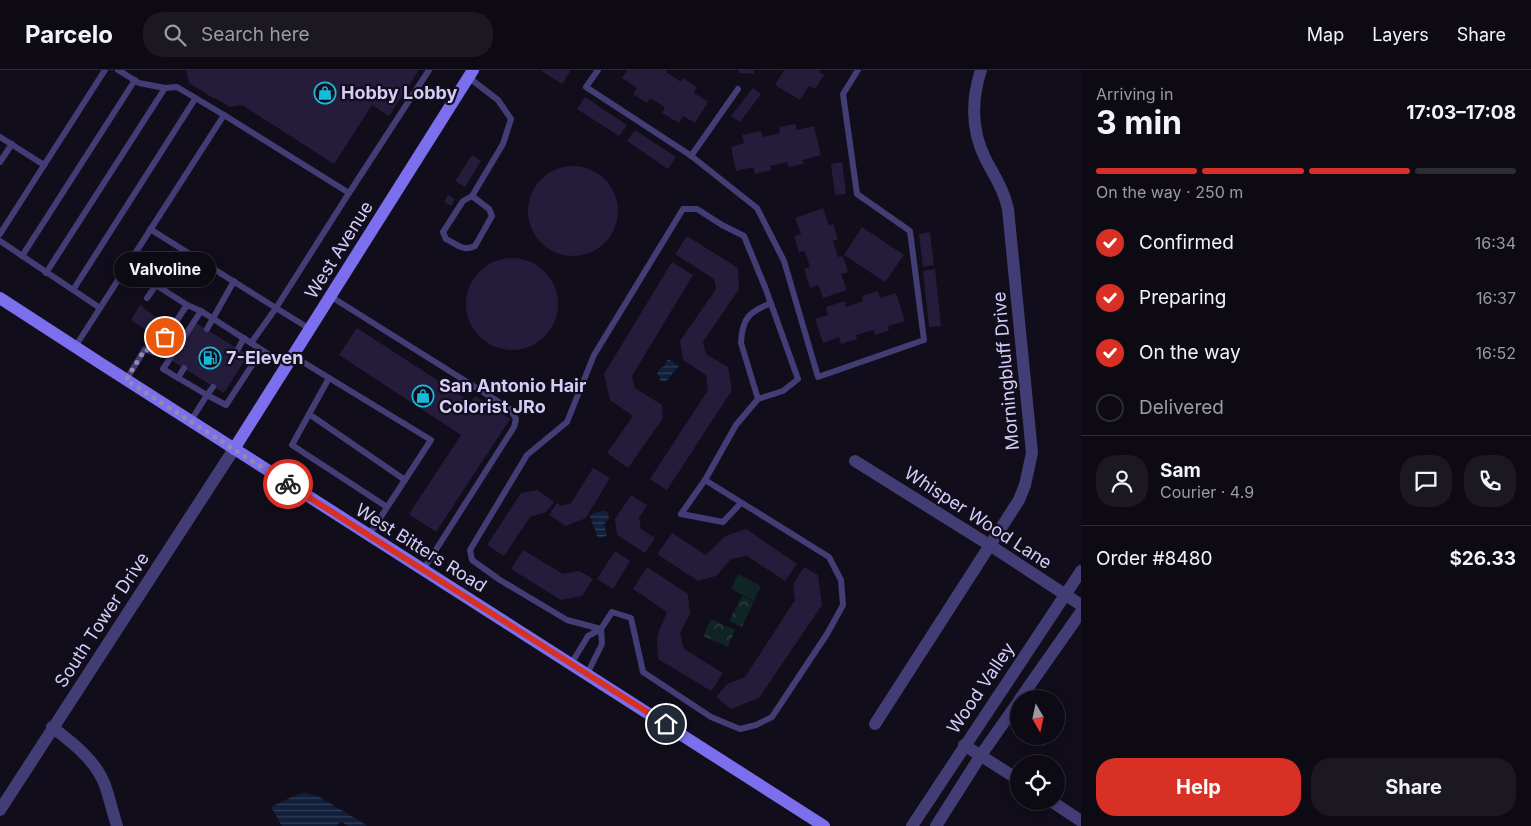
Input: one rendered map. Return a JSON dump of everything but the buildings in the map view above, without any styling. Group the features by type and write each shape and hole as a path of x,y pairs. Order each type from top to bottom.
{"main road":[{"name":"West Avenue","path":"234,449 471,74"},
{"name":"West Bitters Road","path":"0,298 190,422 824,826"}],"street":[{"name":"Morningbluff Drive","path":"875,724 1019,500 1025,485 1032,453 1008,209 1002,187 982,150 975,125 974,103 976,86 981,70"},
{"name":"South Tower Drive","path":"0,810 234,449"},
{"name":"Whisper Wood Lane","path":"855,460 1081,605"},
{"name":"Wood Valley","path":"912,826 1081,570"},
{"path":"1026,690 1081,612"},
{"path":"936,826 1010,713"},
{"path":"52,728 76,746 100,775 106,787 117,826"},
{"path":"964,745 1010,774"},
{"path":"1065,810 1081,820"}],"lane":[{"path":"0,234 105,70"},
{"path":"118,70 139,83 164,88 177,87 349,193"},
{"path":"252,343 429,70"},
{"path":"598,70 586,87 691,156 757,208 784,261 818,377 924,340 910,231 857,194 843,94 858,70"},
{"path":"471,74 498,100 511,119 503,144 472,196 463,201 443,232 446,239 464,249 475,246 492,216 489,209 472,196"},
{"path":"22,256 135,80"},
{"path":"46,272 164,88"},
{"path":"691,156 738,89"},
{"path":"73,290 196,99"},
{"path":"75,347 224,115"},
{"path":"0,137 44,165"},
{"path":"0,162 12,144"},
{"path":"601,629 567,620 500,580 472,560 470,550 527,455 568,422 594,355 683,209 697,209 744,236 771,303 798,379 783,391 758,399 736,425 705,480 681,514 722,522 741,503"},
{"path":"150,229 310,329"},
{"path":"0,241 100,308"},
{"path":"207,329 234,281"},
{"path":"147,298 156,285 262,350 329,378 431,440 369,535"},
{"path":"330,296 510,409 516,419 514,427 423,570"},
{"path":"758,399 741,343 741,334 742,327 748,316 755,310 771,303"},
{"path":"126,380 145,349 154,353 186,305"},
{"path":"201,311 164,369 178,378 226,405 262,350"},
{"path":"238,348 244,338"},
{"path":"178,378 184,368"},
{"path":"329,378 292,445 387,507"},
{"path":"190,422 213,386"},
{"path":"309,414 405,480"},
{"path":"571,664 588,636 601,629 612,612 631,618 643,672 711,717 740,729 756,725 772,717 827,634 843,605 841,580 829,557 705,480"},
{"path":"587,674 602,644 601,629"}],"green space":[{"path":"738,574 761,586 754,601 731,589"},
{"path":"742,596 754,602 742,627 729,621"},
{"path":"711,619 735,630 728,647 703,636"}],"water":[{"path":"668,359 679,366 664,382 657,375"},
{"path":"604,511 608,513 609,519 604,524 607,535 600,538 597,537 590,516 593,513"},
{"path":"307,793 318,796 368,826 348,826 342,822 337,826 282,826 271,807 298,794"}],"way so far":[{"path":"165,337 154,353 145,349 126,380 288,484"}],"place":[{"name":"Hobby Lobby","path":"325,93"},
{"name":"Valvoline","path":"165,337"},
{"name":"7-Eleven","path":"210,358"},
{"name":"San Antonio Hair Colorist JRo","path":"423,396"}],"route":[{"path":"288,484 666,724"}]}
